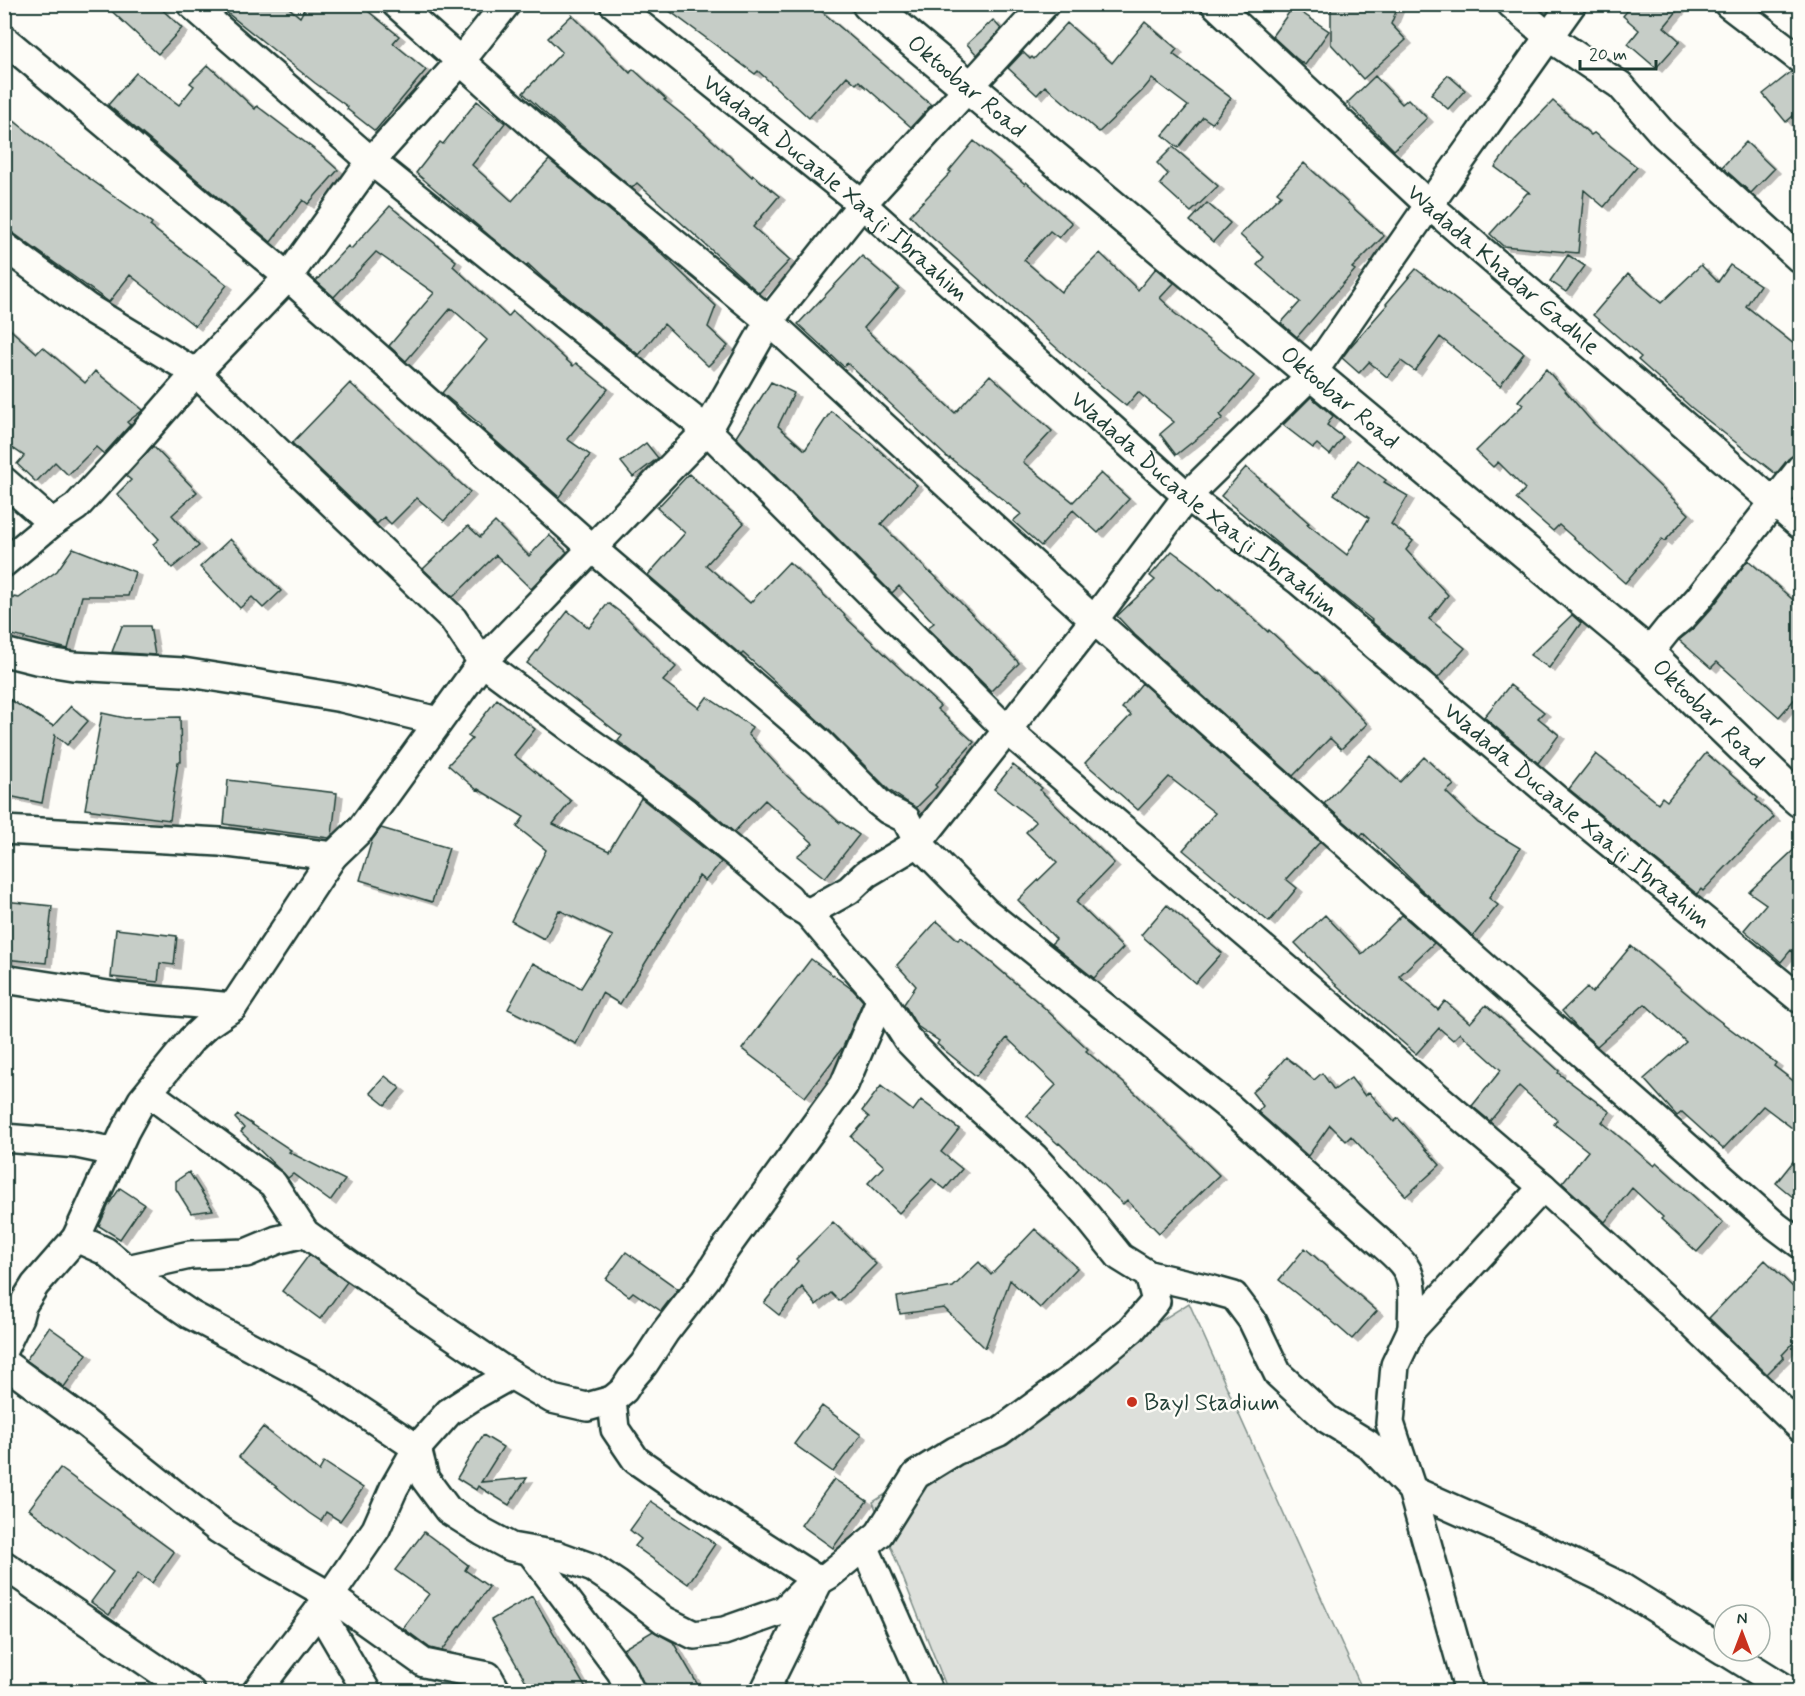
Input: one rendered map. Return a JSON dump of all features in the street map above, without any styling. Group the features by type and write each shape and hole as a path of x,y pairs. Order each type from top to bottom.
{"street":[{"path":"191,4 371,162 707,430 1007,730 1543,1187 1668,1301 1800,1428"},
{"path":"396,4 554,143 769,321 1094,620 1767,1218 1800,1244"},
{"path":"4,563 52,523 76,507 196,373 288,277 371,162 460,62 506,4"},
{"name":"Wadada Ducaale Xaaji Ibraahim","path":"614,4 862,204 1187,496 1299,581 1556,798 1800,999"},
{"name":"Oktoobar Road","path":"869,4 1648,654 1800,800"},
{"path":"4,1348 19,1317 13,1305 76,1238 115,1152 142,1100 191,1040 208,1024 233,1007 333,855 361,829 482,662 707,430 769,321 862,204 1045,4"},
{"name":"Wadada Khadar Gadhle","path":"1215,4 1429,205 1800,525"},
{"path":"1511,4 1550,38 1620,86 1664,135 1800,259"},
{"path":"808,913 849,890 867,874 918,843 1094,620 1187,496 1312,374 1572,4"},
{"path":"1728,4 1800,59"},
{"path":"4,39 288,277 593,549 820,743 878,802 906,819 918,843 985,910 1229,1107 1381,1243 1405,1266 1410,1276 1412,1329"},
{"path":"4,246 88,308 196,373 453,619 482,662 688,814 789,898 794,905 808,913 882,998 907,1039 937,1071 1034,1157 1120,1257 1149,1275 1234,1296 1252,1320 1278,1374 1327,1419 1368,1444 1412,1490 1618,1585 1712,1644"},
{"path":"1648,654 1668,629 1699,598 1800,469"},
{"path":"4,481 52,523"},
{"path":"4,652 73,666 183,672 253,683 342,698 438,721"},
{"path":"4,830 220,842 333,855"},
{"path":"4,979 121,997 233,1007"},
{"path":"149,1093 273,1184 305,1233 351,1266 511,1375 552,1399 587,1407 612,1401 624,1390 706,1279 844,1085 882,998"},
{"path":"4,1138 77,1144 115,1152"},
{"path":"1469,1692 1412,1490 1390,1423 1395,1365 1412,1329 1543,1187"},
{"path":"128,1269 190,1255 246,1253 277,1240 305,1233"},
{"path":"76,1238 105,1251 191,1315 319,1383 417,1448 425,1479 448,1510 511,1547 557,1555 593,1568 664,1620 694,1635 723,1631 784,1610 805,1589 829,1575 879,1534 916,1475 955,1451 999,1432 1079,1373 1132,1329 1156,1300 1149,1275"},
{"path":"4,1363 83,1421 218,1528 269,1561 324,1603 424,1663 488,1676 498,1692"},
{"path":"256,1692 324,1603 376,1528 394,1488 417,1448 449,1412 511,1375"},
{"path":"612,1401 615,1429 636,1460 819,1581"},
{"path":"864,1546 929,1692"},
{"path":"530,1551 621,1672 631,1692"},
{"path":"4,1565 192,1692"},
{"path":"764,1692 819,1581"},
{"path":"324,1603 367,1692"},
{"path":"1744,1663 1791,1692"}],"shaded area":[{"name":"Bayl Stadium","path":"1189,1303 1363,1691 948,1691 873,1502"}],"building":[{"path":"104,4 156,4 182,28 158,54"},
{"path":"216,4 284,4 300,17 307,4 359,4 399,36 393,43 426,70 375,131 347,109 348,107"},
{"path":"660,4 813,4 931,105 911,127 859,81 856,84 847,76 809,118 758,71 755,74"},
{"path":"1331,4 1399,4 1391,24 1406,40 1363,79 1331,44"},
{"path":"1633,4 1683,4 1664,27 1680,41 1656,68 1628,44 1639,30 1623,16"},
{"path":"1293,7 1329,31 1305,65 1272,36"},
{"path":"572,15 630,73 633,69 666,99 664,100 699,128 752,177 753,175 779,196 753,227 790,260 759,293 637,183 632,188 523,93 562,52 548,38"},
{"path":"993,20 1001,29 977,55 967,44"},
{"path":"1145,22 1177,49 1173,54 1231,98 1212,123 1203,117 1178,148 1163,135 1188,106 1152,79 1099,132 1045,86 1037,95 1008,68 1023,52 1030,59 1032,57 1034,59 1067,23 1112,63"},
{"path":"208,65 255,109 257,106 338,170 308,204 303,200 271,242 108,105 136,73 179,105 194,86 190,83"},
{"path":"1791,72 1800,74 1800,110 1786,122 1763,94"},
{"path":"1448,75 1465,90 1448,109 1431,94"},
{"path":"1375,76 1402,104 1408,99 1427,118 1394,150 1347,103"},
{"path":"477,101 505,123 472,165 512,201 549,160 662,254 716,306 708,327 728,346 708,366 664,324 639,355 528,264 527,266 491,237 416,173 440,142 443,144"},
{"path":"1553,101 1591,135 1594,133 1637,167 1604,207 1584,190 1578,253 1503,246 1490,234 1527,193 1530,193 1495,167 1515,140"},
{"path":"4,113 62,159 152,223 150,226 227,285 195,326 130,275 109,302 13,233 4,230"},
{"path":"974,141 1025,184 1026,182 1072,223 1059,238 1050,231 1024,260 1061,292 1100,253 1138,290 1156,268 1174,283 1160,298 1173,312 1254,376 1220,415 1223,418 1176,455 1160,434 1174,422 1138,392 1126,406 1068,358 929,235 910,215 951,172 949,171"},
{"path":"1746,142 1774,169 1751,193 1722,167"},
{"path":"1173,147 1218,186 1191,212 1160,184 1168,174 1157,163"},
{"path":"1304,163 1384,236 1352,268 1355,270 1297,337 1281,323 1300,302 1257,265 1264,257 1240,235 1281,195 1277,192"},
{"path":"1207,203 1230,223 1213,242 1190,221"},
{"path":"390,206 456,261 453,266 508,317 513,311 573,366 576,363 608,389 567,439 590,455 559,497 480,427 481,425 442,393 487,340 451,308 406,361 389,346 434,293 376,252 334,297 316,281 348,246 351,249"},
{"path":"1568,255 1585,266 1566,292 1550,281"},
{"path":"862,256 899,288 864,328 955,413 990,375 1052,431 1023,462 1073,502 1101,473 1129,499 1098,533 1073,510 1041,546 1013,521 1021,514 949,459 847,363 844,367 798,324"},
{"path":"1701,265 1718,282 1730,265 1760,285 1746,306 1800,349 1800,450 1788,459 1776,474 1692,408 1638,360 1641,357 1593,315 1628,274 1661,303"},
{"path":"1416,269 1524,353 1500,386 1440,337 1415,371 1401,361 1387,377 1369,362 1359,373 1342,358"},
{"path":"4,324 37,353 43,347 85,383 95,371 143,410 127,422 130,425 104,454 96,447 68,475 55,462 36,482 17,464 24,456 4,442"},
{"path":"1546,369 1593,423 1689,514 1665,541 1662,539 1625,583 1559,525 1553,531 1516,499 1525,489 1498,462 1493,467 1476,451 1523,405 1518,401"},
{"path":"771,382 794,393 778,426 805,450 831,411 867,439 917,485 881,524 1019,663 991,691 927,628 934,623 899,586 892,593 736,437"},
{"path":"350,383 470,492 444,521 417,498 391,524 384,517 377,524 292,443"},
{"path":"1311,397 1333,416 1327,425 1343,437 1330,455 1317,444 1313,448 1283,425"},
{"path":"646,443 658,458 633,477 621,462"},
{"path":"153,446 197,492 172,515 199,546 172,568 153,544 159,539 117,494 131,480 126,476"},
{"path":"1358,460 1386,480 1384,482 1408,496 1391,524 1413,541 1406,550 1448,595 1429,619 1465,648 1438,678 1372,620 1221,496 1246,467 1309,523 1307,524 1347,555 1369,518 1334,494"},
{"path":"689,474 744,523 706,565 750,603 789,562 940,706 937,709 974,742 935,785 937,787 916,808 889,790 830,731 743,653 741,655 648,575 685,533 657,508"},
{"path":"495,522 529,556 549,535 567,552 531,589 496,555 453,597 423,569 468,526 480,537"},
{"path":"230,539 281,591 263,608 252,597 240,608 200,567"},
{"path":"73,548 135,572 128,596 82,596 68,649 4,633 4,613 14,597 19,598 57,571"},
{"path":"1172,551 1219,590 1220,588 1268,632 1269,630 1317,672 1367,724 1341,749 1330,738 1293,776 1135,635 1117,616 1155,580 1150,576"},
{"path":"1748,560 1800,606 1800,693 1779,717 1717,662 1711,668 1679,640 1694,628 1711,609"},
{"path":"608,603 625,616 676,667 663,681 699,708 707,697 752,727 748,734 787,776 840,823 859,835 825,878 797,856 813,843 765,800 734,832 698,801 618,741 622,736 527,663 568,611 589,628"},
{"path":"1572,615 1581,623 1549,668 1530,655"},
{"path":"122,626 150,626 155,655 112,652"},
{"path":"1142,683 1320,842 1286,879 1297,888 1269,922 1183,850 1215,813 1169,777 1138,810 1085,763 1131,715 1122,708"},
{"path":"1510,685 1544,712 1538,718 1559,735 1538,763 1484,717"},
{"path":"4,696 53,726 71,706 88,721 67,745 55,735 42,803 4,795 4,771 9,747 4,744"},
{"path":"497,699 535,729 514,755 571,801 553,824 609,851 641,798 721,862 705,881 699,876 620,1004 602,993 576,1044 508,1009 533,963 581,988 613,936 559,910 544,939 511,921 546,850 517,827 524,817 477,790 448,765 472,739 468,736"},
{"path":"102,713 125,718 180,717 181,762 178,762 170,820 85,809"},
{"path":"1706,753 1758,798 1756,800 1774,817 1703,891 1701,889 1697,894 1569,789 1596,754 1658,803 1662,797 1667,801"},
{"path":"1370,755 1400,782 1424,757 1454,785 1446,792 1478,823 1520,848 1489,898 1498,905 1473,936 1363,833 1361,836 1324,804"},
{"path":"1013,765 1042,788 1040,790 1114,863 1076,902 1123,948 1094,978 1051,944 1056,939 1018,900 1057,862 1026,832 1036,822 994,789"},
{"path":"228,780 337,793 332,835 329,838 224,824"},
{"path":"381,828 449,848 432,902 360,880 372,840"},
{"path":"1800,844 1800,958 1791,950 1781,962 1744,930 1766,904 1749,892"},
{"path":"4,901 52,906 46,963 4,959"},
{"path":"1167,905 1222,953 1195,983 1141,935"},
{"path":"1325,915 1362,954 1402,915 1434,943 1399,976 1438,1010 1445,1001 1470,1023 1486,1005 1559,1071 1558,1073 1610,1112 1602,1122 1654,1166 1657,1163 1723,1223 1697,1252 1632,1188 1605,1222 1562,1183 1588,1151 1554,1124 1557,1120 1519,1086 1490,1121 1472,1106 1501,1070 1460,1033 1453,1040 1439,1028 1416,1054 1334,983 1295,943"},
{"path":"937,921 958,940 961,937 1039,1003 1088,1049 1086,1051 1133,1091 1219,1175 1159,1233 1127,1200 1123,1204 1027,1116 1056,1085 1007,1038 976,1076 937,1044 939,1041 917,1026 904,1004 916,986 897,965"},
{"path":"116,929 177,936 174,965 160,963 158,982 111,977"},
{"path":"1631,946 1713,1016 1776,1063 1774,1066 1800,1086 1800,1134 1763,1106 1723,1149 1682,1112 1677,1116 1644,1079 1686,1042 1645,1004 1597,1046 1579,1030 1562,1011 1587,987 1592,993"},
{"path":"811,959 853,990 863,1001 843,1047 805,1097 742,1049"},
{"path":"1286,1057 1314,1080 1322,1073 1334,1090 1351,1078 1365,1096 1369,1092 1394,1122 1398,1118 1440,1165 1406,1196 1351,1136 1346,1141 1330,1125 1308,1156 1258,1112 1263,1106 1252,1092"},
{"path":"385,1076 400,1088 385,1105 370,1093"},
{"path":"881,1086 913,1111 921,1100 959,1129 941,1152 962,1169 945,1189 932,1179 899,1213 868,1183 884,1166 851,1137 869,1117 862,1111"},
{"path":"238,1115 291,1150 289,1152 345,1180 330,1201 293,1174 288,1178 241,1132 244,1128 235,1118"},
{"path":"1800,1153 1800,1203 1776,1183"},
{"path":"189,1172 213,1210 191,1213 176,1189 176,1181"},
{"path":"120,1188 144,1204 120,1239 99,1226 109,1204"},
{"path":"833,1222 876,1264 839,1301 831,1293 816,1305 802,1287 779,1315 764,1303 798,1261 796,1259"},
{"path":"1035,1229 1077,1268 1040,1308 1010,1280 985,1348 944,1308 900,1314 897,1297 953,1287 979,1262 991,1275"},
{"path":"1305,1248 1377,1311 1352,1339 1318,1309 1279,1280"},
{"path":"626,1252 678,1289 661,1311 633,1292 629,1296 606,1279"},
{"path":"309,1255 347,1282 320,1319 282,1291"},
{"path":"1765,1260 1800,1294 1800,1336 1767,1374 1709,1318"},
{"path":"49,1327 87,1354 64,1387 26,1360"},
{"path":"822,1406 861,1435 833,1472 794,1444"},
{"path":"263,1427 319,1471 324,1462 363,1488 340,1521 326,1512 321,1521 239,1457"},
{"path":"483,1435 503,1447 481,1482 527,1478 509,1505 478,1486 476,1490 457,1478"},
{"path":"60,1468 174,1552 152,1583 138,1573 109,1615 91,1602 113,1572 29,1509"},
{"path":"834,1479 867,1501 833,1548 801,1525"},
{"path":"651,1501 715,1544 688,1584 635,1546 641,1539 630,1530"},
{"path":"424,1532 468,1565 465,1570 489,1587 442,1651 430,1648 403,1628 429,1594 395,1570"},
{"path":"532,1596 588,1692 532,1692 491,1620"},
{"path":"653,1631 673,1642 702,1692 647,1692 635,1665 623,1649"}],"place":[{"name":"Bayl Stadium","path":"1132,1402"}]}
